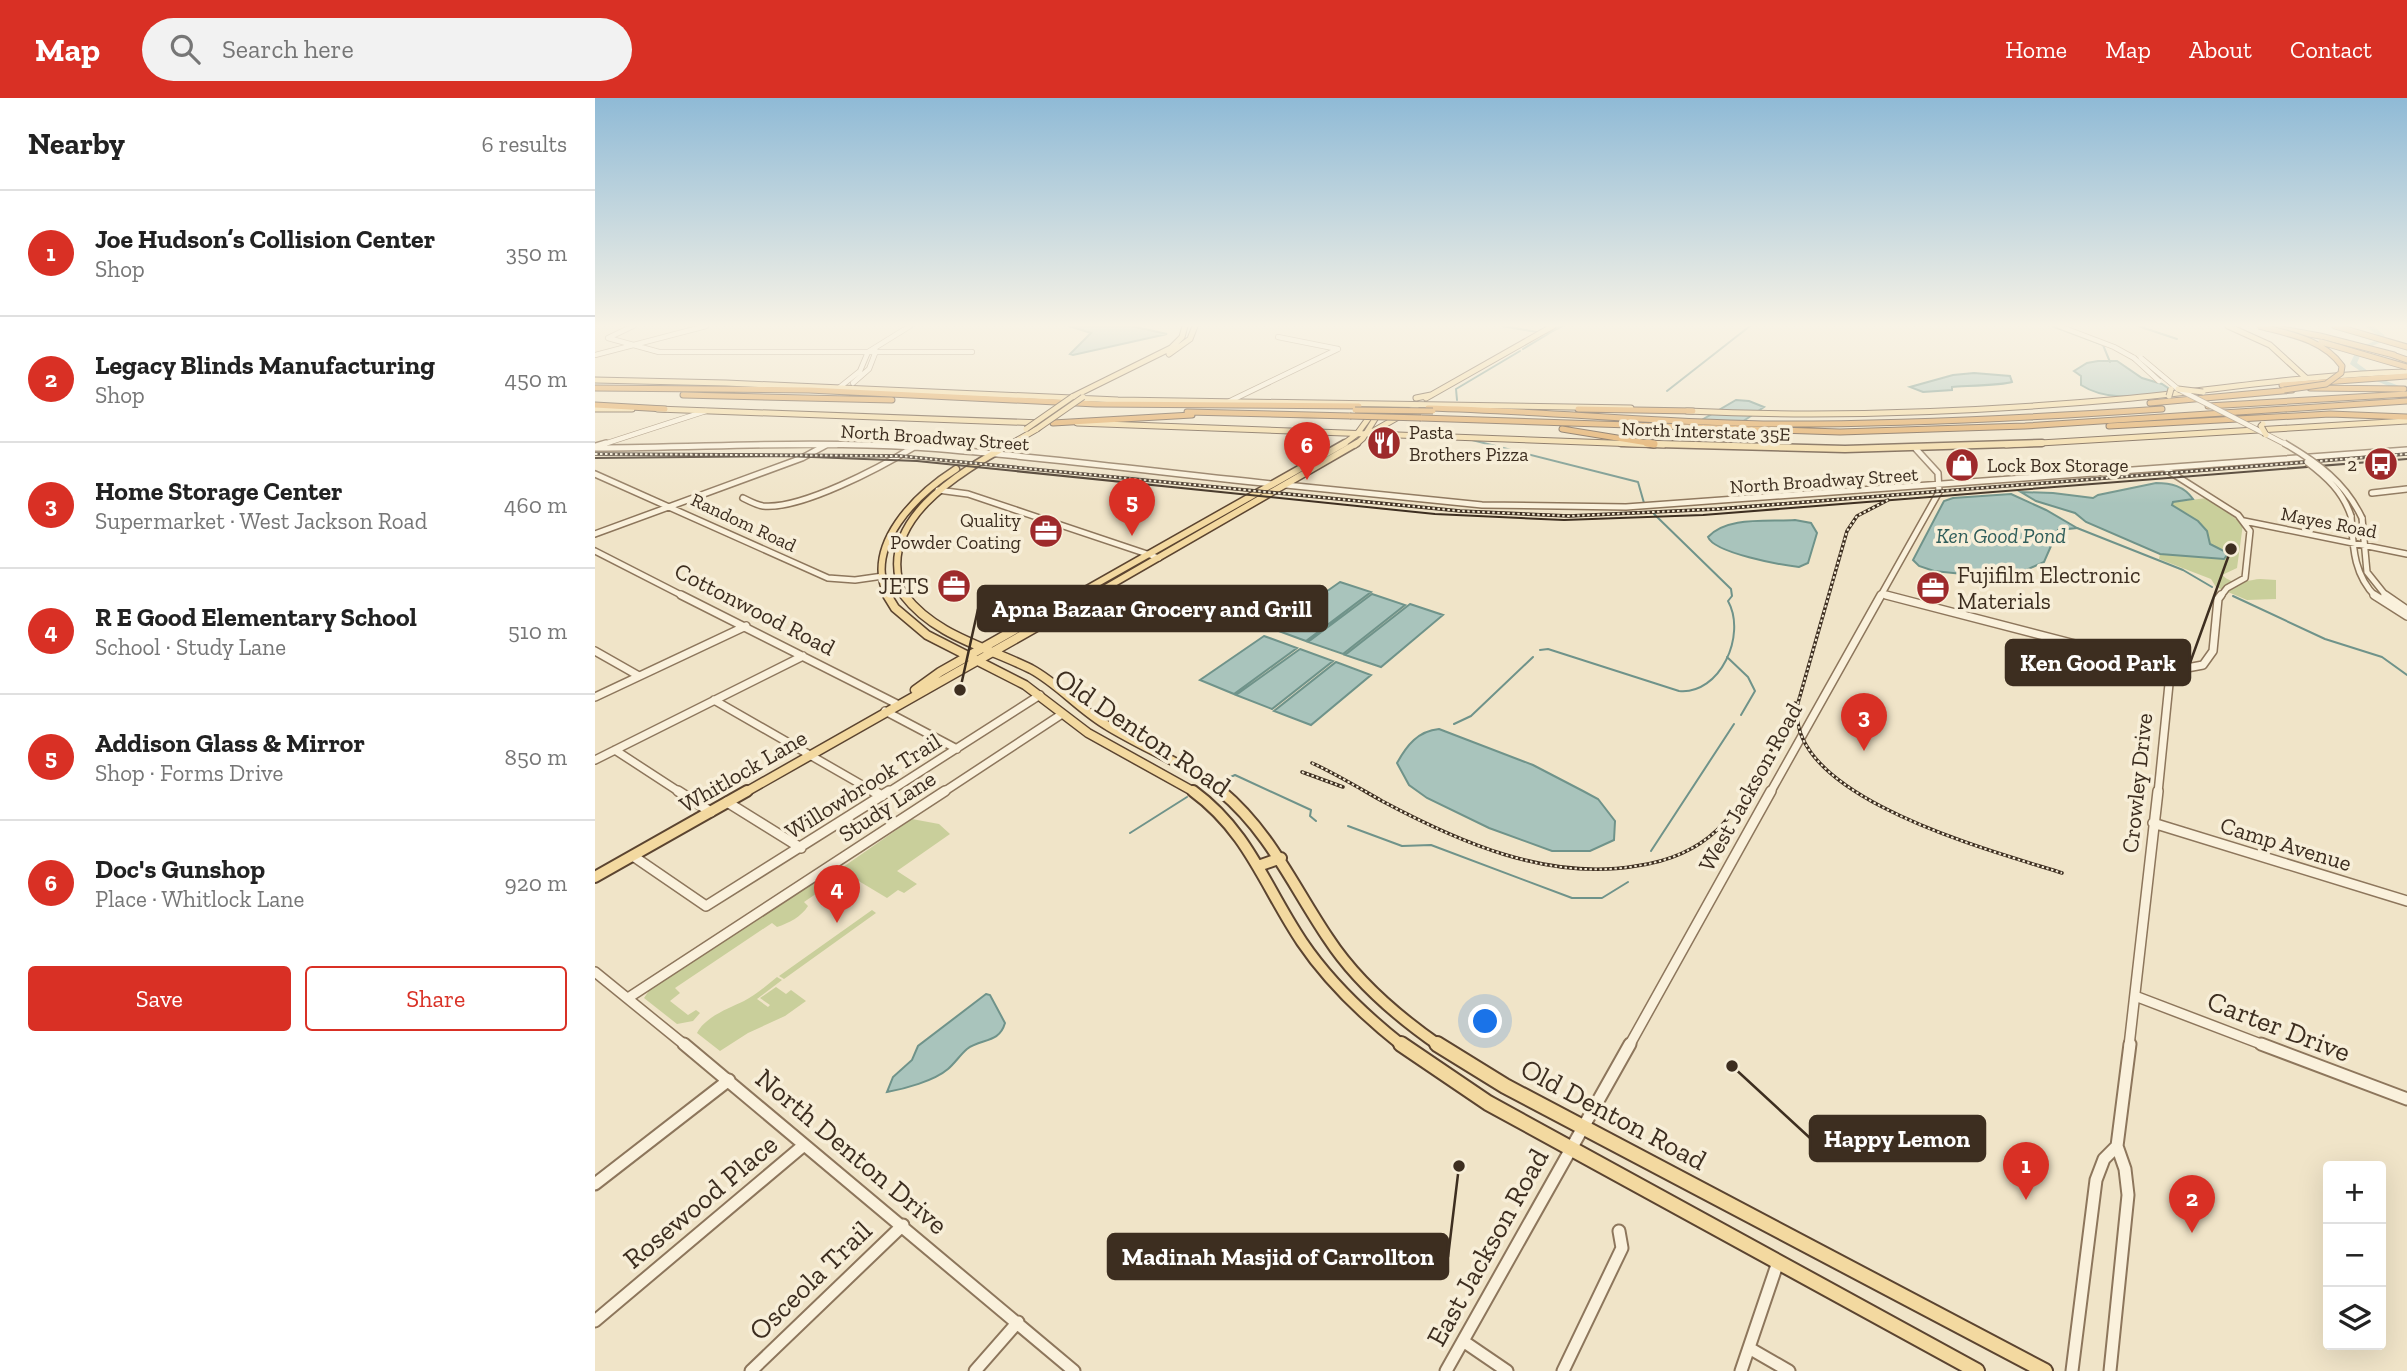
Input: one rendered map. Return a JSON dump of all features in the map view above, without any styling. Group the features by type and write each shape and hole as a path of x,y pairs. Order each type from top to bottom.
{"highway":[{"path":"595,391 721,385"},
{"path":"2136,404 2283,385"},
{"path":"2284,390 2310,385"},
{"path":"1622,418 1810,420 1944,417 2338,387 2407,399"},
{"path":"639,388 854,391 1096,404 1357,408"},
{"path":"908,390 1096,404"},
{"path":"595,391 1802,432 2149,425 2330,414 2407,399"},
{"path":"595,391 800,392 1051,404 1693,411"},
{"path":"2025,426 2392,399"},
{"path":"1427,406 1622,418 1801,424 1938,422 2407,399"},
{"path":"1427,406 1783,427 1916,426 2407,399"},
{"path":"595,407 657,407 665,410"},
{"path":"1053,423 1214,413"},
{"path":"2330,414 2407,420"},
{"path":"1516,423 1654,444"}],"main road":[{"name":"North Interstate 35E","path":"802,385 1075,399 1399,402 1427,406 1450,403 1693,411 1938,412 2162,397 2179,392 2206,392 2253,385"},
{"path":"883,576 885,555 907,509 934,483 1026,429 1072,397 1095,385"},
{"name":"Old Denton Road","path":"1106,385 937,490 917,509 901,543 896,563 897,578 904,595 917,612 941,628 1017,662 1051,682 1094,718 1208,780 1268,839 1336,950 1384,1002 1440,1047 1481,1073 2045,1371"},
{"path":"1363,434 1375,432 1427,406 1454,385"},
{"name":"North Interstate 35E","path":"1938,412 2122,399 2241,385"},
{"path":"2179,392 2206,392"},
{"path":"1363,434 1377,413 1399,402 1441,393"},
{"path":"1441,393 1442,399 1450,403"},
{"path":"1427,406 1431,395"},
{"name":"North Interstate 35E","path":"665,410 1334,432 1654,444 1739,450 1916,449 2395,423 2407,420"},
{"path":"2240,426 2335,420 2407,420"},
{"path":"2263,424 2261,426 2266,435"},
{"path":"1334,432 1349,436 1350,440"},
{"name":"Whitlock Lane","path":"596,875 897,704 1146,554 1363,434"},
{"name":"Whitlock Lane","path":"988,650 1020,636 1348,450 1363,434"},
{"path":"1286,485 1281,482 1309,464"},
{"path":"1264,497 1261,496 1275,487 1273,484"},
{"path":"907,509 917,509"},
{"name":"Old Denton Road","path":"883,576 886,593 915,627 1040,695 1062,714 1100,739 1158,769 1197,794 1232,824 1261,865 1303,944 1335,985 1373,1022 1440,1074 1977,1371"},
{"path":"903,616 917,612"},
{"path":"1017,662 1012,650 1020,636"},
{"path":"944,670 953,658 948,644"},
{"name":"Whitlock Lane","path":"910,696 926,681 944,670 974,658"},
{"path":"1062,714 1094,718"},
{"path":"1261,865 1281,858"}],"street":[{"path":"1228,402 1262,385"},
{"path":"2170,385 2293,454 2325,475 2342,494 2351,516 2355,569 2368,590 2407,616"},
{"path":"2172,385 2179,392 2266,435 2332,474 2355,499 2362,518 2367,572 2379,591 2407,610"},
{"path":"595,447 706,411"},
{"path":"595,534 802,458 827,444"},
{"name":"North Broadway Street","path":"595,447 699,448 827,444 914,447 1273,484"},
{"path":"743,498 762,506 783,505 884,465 914,447"},
{"path":"1916,449 1939,473 1941,485"},
{"name":"North Broadway Street","path":"1286,485 1482,505 1565,508 1702,503 2407,450"},
{"path":"1883,594 2133,659 2160,673 2203,665 2214,651 2218,599 2227,588 2245,578 2250,531 2244,521 2166,469"},
{"path":"2158,470 2195,489"},
{"name":"Random Road","path":"595,474 828,578 855,580 883,576"},
{"path":"595,482 606,478"},
{"name":"West Jackson Road","path":"1571,1148 1883,594 1941,485"},
{"path":"2372,494 2407,489"},
{"path":"937,490 968,494 1159,558"},
{"name":"Mayes Road","path":"2244,521 2407,554"},
{"name":"Cottonwood Road","path":"595,551 897,704"},
{"path":"2368,590 2379,591"},
{"path":"595,696 746,626"},
{"path":"595,651 639,676"},
{"path":"595,760 803,656"},
{"name":"Crowley Drive","path":"2110,1371 2128,1195 2125,1168 2117,1146 2169,690 2169,684 2160,673"},
{"name":"Willowbrook Trail","path":"633,856 706,906 1040,695"},
{"path":"714,700 807,756 882,796"},
{"path":"885,711 957,749"},
{"name":"Study Lane","path":"628,998 1062,714"},
{"path":"615,750 711,812"},
{"path":"727,802 801,848"},
{"name":"Camp Avenue","path":"2153,823 2407,901"},
{"name":"North Denton Drive","path":"595,972 729,1080 1074,1371"},
{"name":"Carter Drive","path":"2135,996 2407,1099"},
{"path":"595,1184 729,1080"},
{"name":"Rosewood Place","path":"595,1321 804,1145"},
{"name":"Crowley Drive","path":"2071,1371 2096,1180 2104,1159 2117,1146"},
{"name":"East Jackson Road","path":"1446,1371 1571,1148"},
{"name":"Osceola Trail","path":"751,1371 903,1225"},
{"path":"1563,1371 1622,1248 1619,1231"},
{"path":"1741,1371 1779,1262"},
{"path":"975,1371 1018,1322"},
{"path":"1463,1341 1507,1371"},
{"path":"1749,1348 1789,1371"}],"green space":[{"path":"2207,498 2243,524 2237,568 2222,575 2237,582 2276,580 2276,599 2247,600 2216,587 2211,579 2159,559 2160,554 2224,559 2227,555 2224,551 2210,544 2190,515 2172,505 2173,502"},
{"path":"912,819 939,824 950,834 897,871 917,884 904,893 898,890 887,898 857,880 836,872"},
{"path":"825,879 832,884 832,888 826,887 804,902 808,906 798,916 777,927 772,923 675,988 680,993 670,1001 688,1015 696,1010 700,1013 693,1021 677,1024 644,998 650,989 813,882"},
{"path":"872,910 876,913 784,979 779,976"},
{"path":"777,977 782,980 757,999 768,1007 770,1005 760,998 776,987 786,994 791,990 806,1001 785,1016 748,1033 720,1051 697,1033 711,1018 748,999"}],"water":[{"path":"1916,385 1985,385 1923,392 1910,387"},
{"path":"2082,385 2164,385 2174,392 2115,396 2092,391"},
{"path":"1736,400 1749,401 1764,407 1739,424 1700,421"},
{"name":"Ken Good Pond","path":"2156,483 2177,486 2186,491 2193,499 2173,502 2172,505 2198,521 2207,531 2210,544 2227,555 2224,559 2160,554 2086,522 2075,513 2036,501 2021,492 2093,498"},
{"name":"Ken Good Pond","path":"2011,494 2077,528 2058,530 2044,562 2026,570 2020,580 1934,571 1919,566 1913,560 1944,501"},
{"path":"1795,520 1811,523 1817,533 1808,563 1799,567 1735,553 1713,543 1708,537 1716,530 1737,523"},
{"path":"1340,582 1371,592 1306,641 1273,629"},
{"path":"1372,594 1405,605 1343,654 1308,642"},
{"path":"1410,604 1443,615 1381,667 1345,655"},
{"path":"1264,636 1297,648 1234,694 1200,680"},
{"path":"1300,649 1333,661 1272,709 1236,695"},
{"path":"1336,662 1371,675 1311,725 1274,711"},
{"path":"1439,729 1533,765 1598,799 1615,821 1614,840 1590,851 1552,851 1489,828 1427,798 1409,785 1397,763 1414,740"},
{"path":"986,994 990,995 1005,1023 999,1034 967,1049 948,1069 935,1077 887,1092 893,1077 912,1060 918,1046"}],"waterway":[{"path":"1457,400 1456,389 1462,385"},
{"path":"1667,391 1674,385"},
{"path":"2391,385 2407,392"},
{"path":"1472,440 1638,482 1644,503"},
{"path":"1654,514 1731,589 1732,596 1728,601 1734,630 1727,657"},
{"path":"2077,528 2183,570 2212,587"},
{"path":"2233,596 2325,639 2382,657 2407,675"},
{"path":"1540,650 1548,649 1679,691 1694,690 1707,683 1718,673 1727,657"},
{"path":"1454,724 1471,716 1533,657"},
{"path":"1727,657 1748,677 1755,691 1741,715"},
{"path":"1651,851 1734,724"},
{"path":"1224,780 1235,775 1311,810 1310,816 1316,821"},
{"path":"1130,833 1187,797"},
{"path":"1348,826 1402,846 1431,845 1572,898 1602,898 1628,882"}],"tram line":[{"path":"595,458 785,456 917,461 1435,514 1564,520 1703,515 2407,459"}],"railway":[{"path":"595,454 900,456 1460,511 1569,516 1718,509 2407,454"},
{"path":"1888,500 1857,516 1847,531 1798,703 1802,736 1823,766 1857,793 1945,835 2062,873"},
{"path":"1312,763 1411,816 1473,844 1537,863 1570,868 1636,866 1679,854 1699,844 1717,830 1751,786 1795,703"},
{"path":"1302,772 1343,787"}],"place":[{"name":"Pasta Brothers Pizza","path":"1384,443"},
{"name":"2","path":"2381,464"},
{"name":"Lock Box Storage","path":"1962,465"},
{"name":"Doc's Gunshop","path":"1307,480"},
{"name":"Quality Powder Coating","path":"1046,531"},
{"name":"Addison Glass & Mirror","path":"1132,536"},
{"name":"Ken Good Park","path":"2231,549"},
{"name":"JETS","path":"954,586"},
{"name":"Fujifilm Electronic Materials","path":"1933,588"},
{"name":"Apna Bazaar Grocery and Grill","path":"960,690"},
{"name":"Home Storage Center","path":"1864,751"},
{"name":"R E Good Elementary School","path":"837,923"},
{"name":"Happy Lemon","path":"1732,1066"},
{"name":"Madinah Masjid of Carrollton","path":"1459,1166"},
{"name":"Joe Hudson’s Collision Center","path":"2026,1200"},
{"name":"Legacy Blinds Manufacturing","path":"2192,1233"}]}
